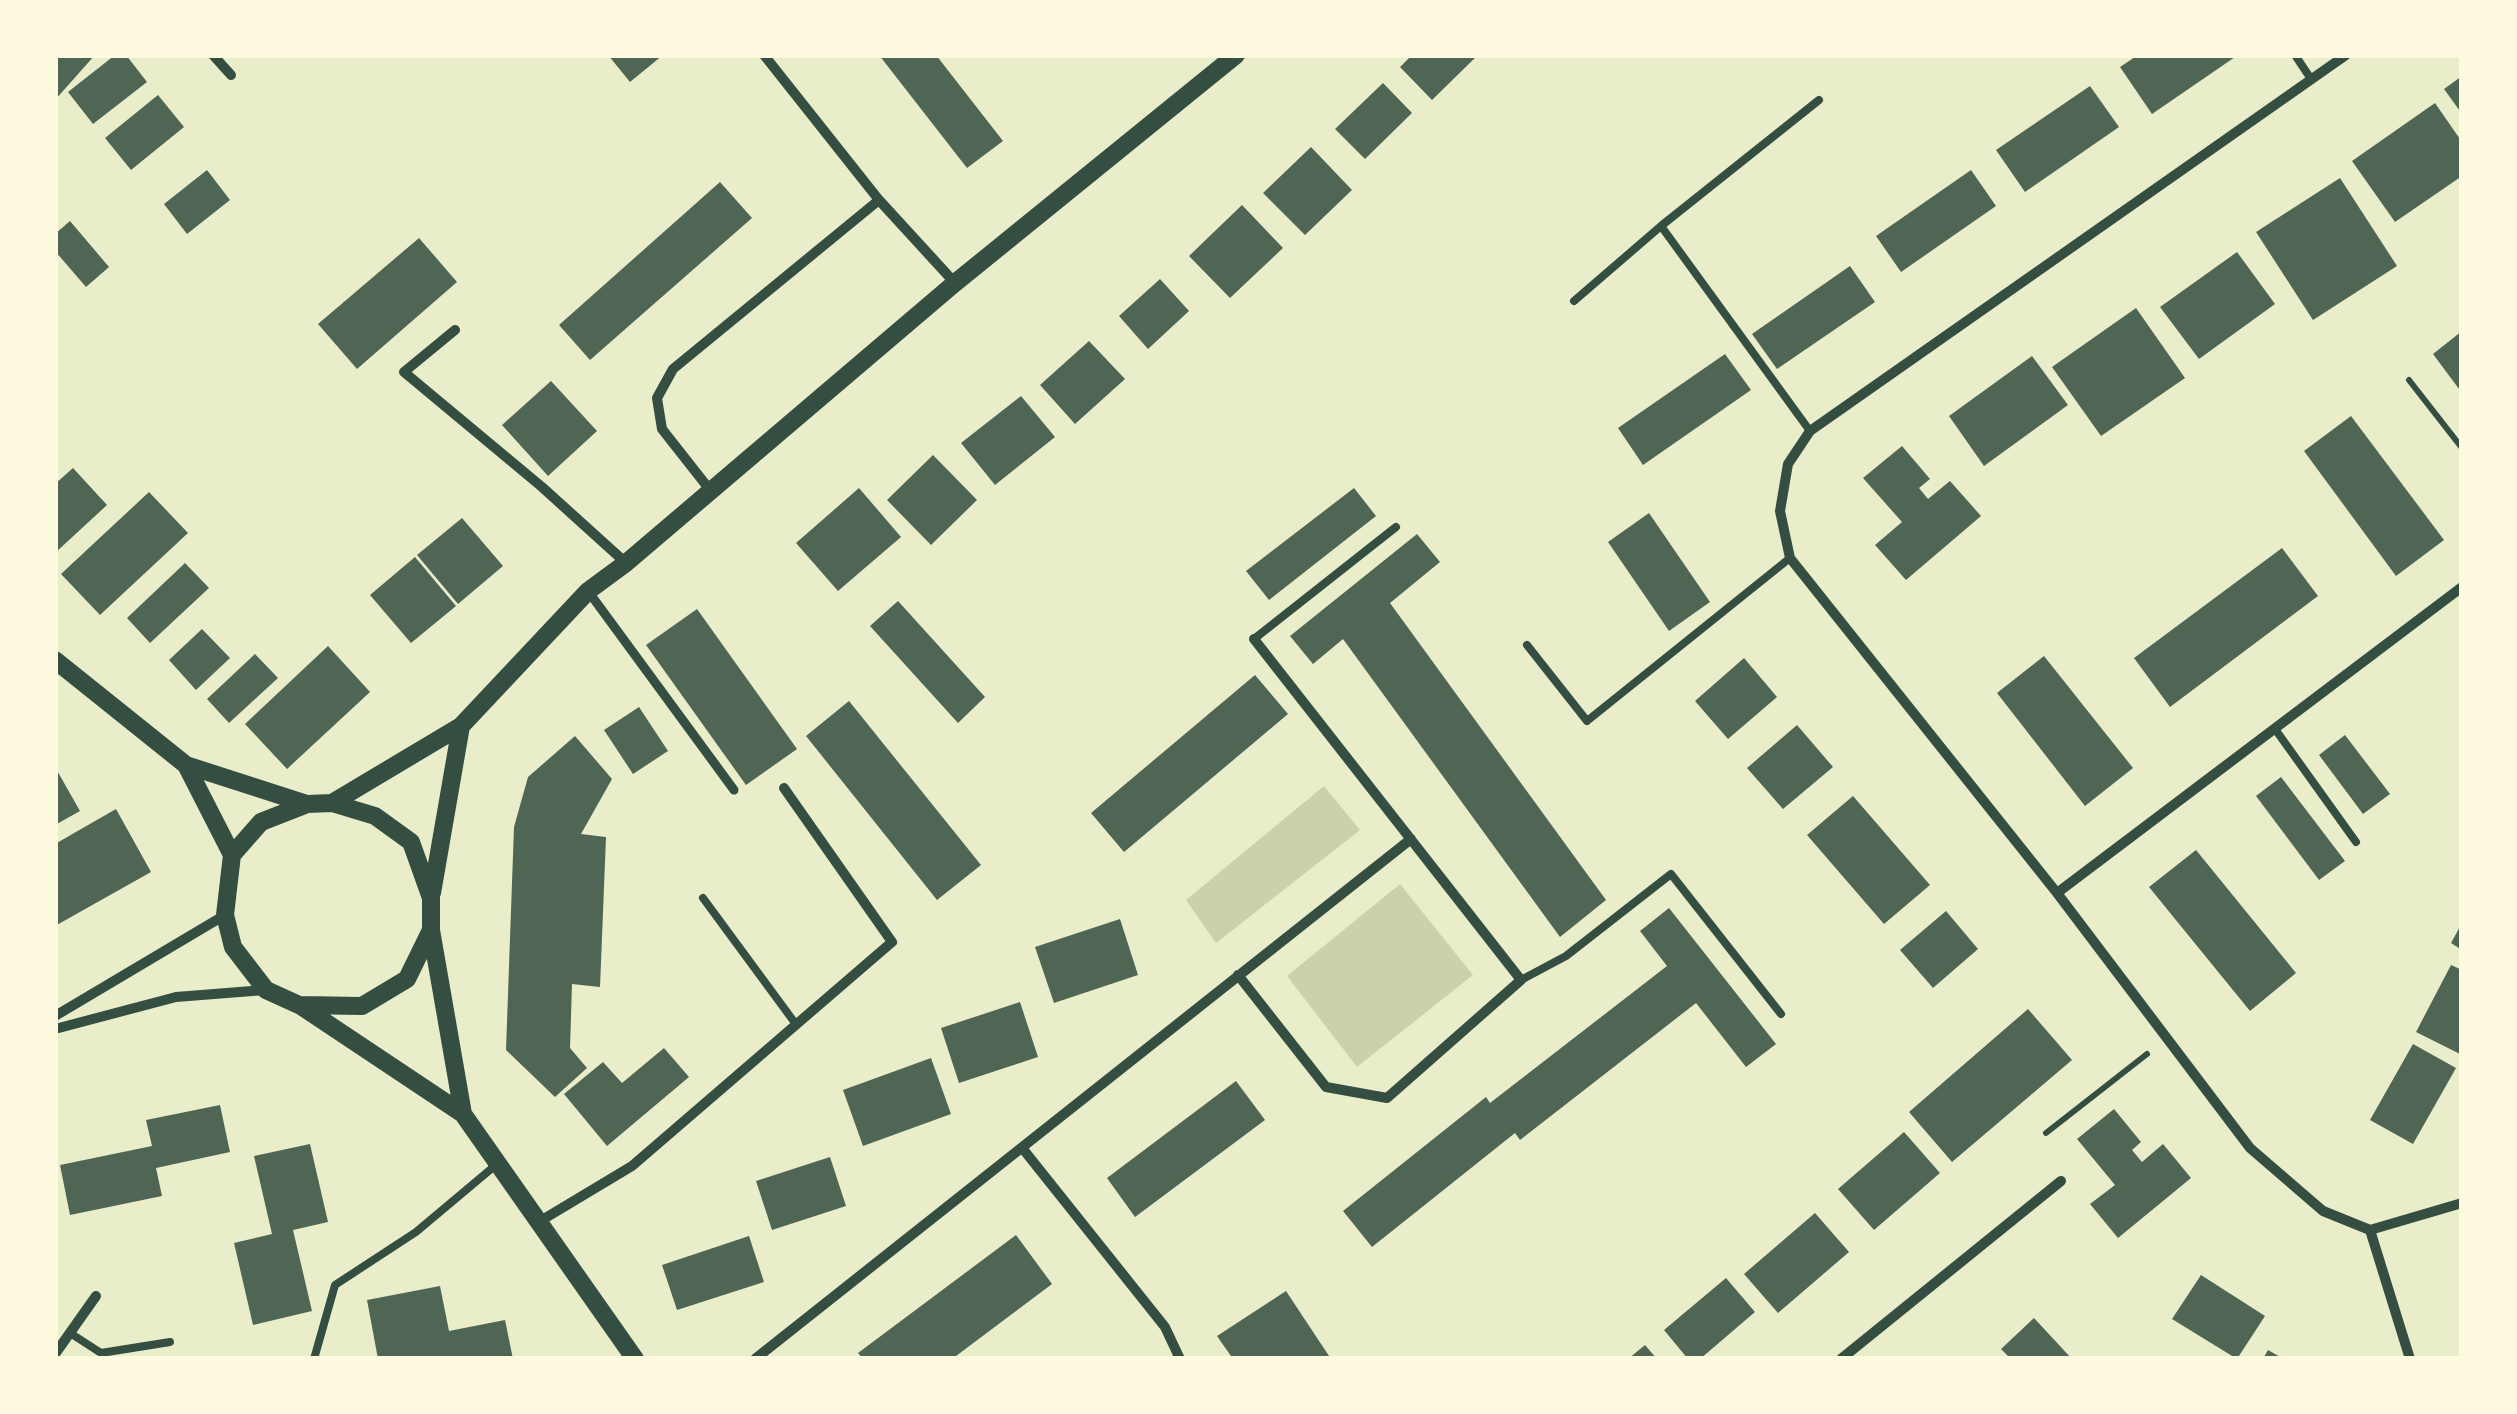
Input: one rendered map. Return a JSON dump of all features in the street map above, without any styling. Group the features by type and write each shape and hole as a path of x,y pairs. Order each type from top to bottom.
{"street":[{"path":"214,55 232,76"},
{"path":"764,55 879,200 955,283"},
{"path":"332,802 460,726 588,592 955,283 1236,55"},
{"path":"2346,55 1810,431 1788,464 1780,511 1790,558 2058,893 2250,1148 2323,1210 2370,1230 2462,1203"},
{"path":"710,490 662,429 657,398 673,369 879,200"},
{"path":"455,330 404,372 626,563"},
{"path":"2058,893 2462,587"},
{"path":"588,592 734,790"},
{"path":"1238,975 1326,1087 1386,1098 1521,980 1254,639"},
{"path":"55,660 186,765 307,804"},
{"path":"460,726 430,898 431,930 463,1114"},
{"path":"186,765 232,855 225,915 233,947 266,990 298,1005 463,1114 635,1359"},
{"path":"537,1223 632,1166 892,942 784,788"},
{"path":"232,855 261,822 307,804 332,802 376,816 411,842 430,898"},
{"path":"755,1359 1411,839"},
{"path":"55,1016 225,915"},
{"path":"298,1005 362,1006 407,979 431,930"},
{"path":"55,1029 176,997 266,990"},
{"path":"1023,1149 1165,1328 1180,1359"},
{"path":"1841,1359 2061,1180"},
{"path":"2370,1230 2410,1359"},
{"path":"55,1354 96,1296"}],"lane":[{"path":"2295,55 2311,80"},
{"path":"1574,301 1819,100"},
{"path":"1661,226 1810,431"},
{"path":"1254,639 1396,527"},
{"path":"1527,646 1587,721 1790,558"},
{"path":"2274,729 2356,842"},
{"path":"1521,980 1566,956 1671,874 1780,1014"},
{"path":"703,898 795,1023"},
{"path":"314,1359 335,1285 416,1232 497,1164"},
{"path":"70,1333 101,1353 170,1342"}],"path":[{"path":"2409,380 2462,448"},
{"path":"2046,1133 2144,1057"}],"green space":[{"path":"1324,786 1360,830 1216,943 1186,900"},
{"path":"1400,884 1473,975 1357,1067 1287,976"}],"building":[{"path":"55,55 95,55 55,100"},
{"path":"115,55 126,55 147,82 93,124 68,92"},
{"path":"608,55 663,55 630,82"},
{"path":"879,55 936,55 1003,141 967,168"},
{"path":"1412,55 1478,55 1432,100 1400,67"},
{"path":"2138,55 2238,55 2152,114 2120,67"},
{"path":"2462,76 2462,114 2444,89"},
{"path":"1383,83 1412,113 1365,159 1335,129"},
{"path":"2090,86 2119,127 2025,192 1996,150"},
{"path":"158,95 184,127 131,170 105,138"},
{"path":"2435,103 2462,142 2462,176 2395,222 2352,161"},
{"path":"1311,147 1352,190 1305,235 1263,193"},
{"path":"207,170 230,200 187,234 164,204"},
{"path":"1971,170 1996,206 1901,272 1876,236"},
{"path":"2340,178 2397,266 2313,320 2256,232"},
{"path":"720,182 752,218 590,360 559,325"},
{"path":"1242,205 1283,248 1230,298 1189,256"},
{"path":"70,221 109,267 86,287 55,251 55,234"},
{"path":"419,238 457,282 357,369 318,324"},
{"path":"2237,252 2275,304 2199,359 2160,307"},
{"path":"1850,266 1875,302 1777,369 1752,334"},
{"path":"1160,279 1189,311 1148,349 1119,316"},
{"path":"2136,308 2185,378 2101,436 2052,367"},
{"path":"2462,331 2462,393 2433,354"},
{"path":"1089,341 1125,379 1075,424 1040,385"},
{"path":"1725,354 1751,390 1643,465 1618,428"},
{"path":"2032,356 2068,405 1984,466 1949,416"},
{"path":"551,381 597,431 548,476 502,425"},
{"path":"1021,396 1055,437 995,485 961,443"},
{"path":"2351,416 2444,540 2396,576 2304,451"},
{"path":"1902,446 1930,479 1919,488 1928,499 1950,481 1981,516 1906,580 1875,545 1902,522 1863,478"},
{"path":"933,455 977,500 931,545 887,500"},
{"path":"73,468 107,505 55,553 55,484"},
{"path":"859,488 901,537 838,591 796,543"},
{"path":"1354,488 1376,516 1269,600 1246,571"},
{"path":"149,492 188,533 100,615 61,574"},
{"path":"1649,513 1710,602 1669,631 1608,542"},
{"path":"462,518 503,566 458,604 417,555"},
{"path":"1417,534 1440,562 1390,603 1606,900 1560,937 1343,639 1313,664 1290,636"},
{"path":"2282,548 2318,596 2170,707 2134,658"},
{"path":"415,557 456,606 411,643 370,595"},
{"path":"185,563 209,588 150,643 127,618"},
{"path":"898,601 985,697 958,723 870,626"},
{"path":"697,609 797,749 746,785 646,645"},
{"path":"202,629 230,658 196,690 169,660"},
{"path":"328,646 370,692 287,769 245,724"},
{"path":"255,654 278,678 229,723 207,699"},
{"path":"2044,656 2133,768 2085,806 1997,693"},
{"path":"1744,658 1777,697 1728,739 1695,701"},
{"path":"1255,675 1288,714 1124,852 1091,813"},
{"path":"849,701 981,865 937,900 806,736"},
{"path":"639,707 668,751 633,774 604,730"},
{"path":"1797,725 1833,767 1783,809 1747,768"},
{"path":"2345,735 2390,794 2363,814 2319,755"},
{"path":"575,736 612,779 581,834 606,837 600,987 572,984 570,1048 587,1068 555,1097 506,1050 514,827 528,777"},
{"path":"55,767 80,811 55,825"},
{"path":"2281,777 2345,861 2319,880 2256,796"},
{"path":"1853,796 1930,885 1884,924 1807,835"},
{"path":"116,809 151,872 55,926 55,844"},
{"path":"2196,850 2296,973 2250,1011 2149,887"},
{"path":"1669,908 1776,1044 1746,1067 1696,1003 1520,1140 1515,1133 1372,1247 1343,1211 1486,1097 1490,1103 1667,966 1640,931"},
{"path":"1946,911 1978,949 1933,988 1900,950"},
{"path":"1120,919 1138,975 1054,1003 1035,947"},
{"path":"2462,923 2462,950 2451,943"},
{"path":"2451,965 2462,970 2462,1055 2416,1032"},
{"path":"1020,1002 1038,1057 959,1083 941,1028"},
{"path":"2028,1009 2072,1060 1952,1162 1909,1112"},
{"path":"2413,1044 2456,1068 2413,1144 2370,1120"},
{"path":"664,1048 689,1077 607,1146 564,1094 603,1062 622,1083"},
{"path":"931,1058 951,1114 863,1146 843,1090"},
{"path":"1236,1081 1265,1120 1135,1217 1107,1178"},
{"path":"220,1105 230,1152 156,1168 162,1196 70,1215 60,1165 152,1146 146,1120"},
{"path":"2114,1109 2141,1142 2132,1150 2142,1162 2163,1144 2191,1178 2118,1238 2090,1204 2115,1185 2077,1139"},
{"path":"1904,1132 1940,1173 1874,1230 1838,1189"},
{"path":"310,1144 328,1222 293,1230 312,1311 253,1325 234,1243 272,1234 254,1156"},
{"path":"830,1157 846,1206 772,1230 756,1181"},
{"path":"1815,1213 1849,1252 1778,1313 1744,1274"},
{"path":"1016,1235 1052,1284 952,1359 863,1359 858,1353"},
{"path":"749,1236 764,1282 677,1310 662,1265"},
{"path":"2201,1275 2265,1316 2237,1359 2172,1319"},
{"path":"1726,1278 1755,1312 1700,1359 1688,1359 1664,1330"},
{"path":"440,1286 449,1331 505,1320 513,1359 378,1359 367,1300"},
{"path":"1286,1291 1331,1359 1233,1359 1217,1336"},
{"path":"2034,1318 2072,1359 2011,1359 2001,1349"},
{"path":"1645,1345 1657,1359 1628,1359"},
{"path":"2268,1350 2284,1359 2263,1359"}]}
